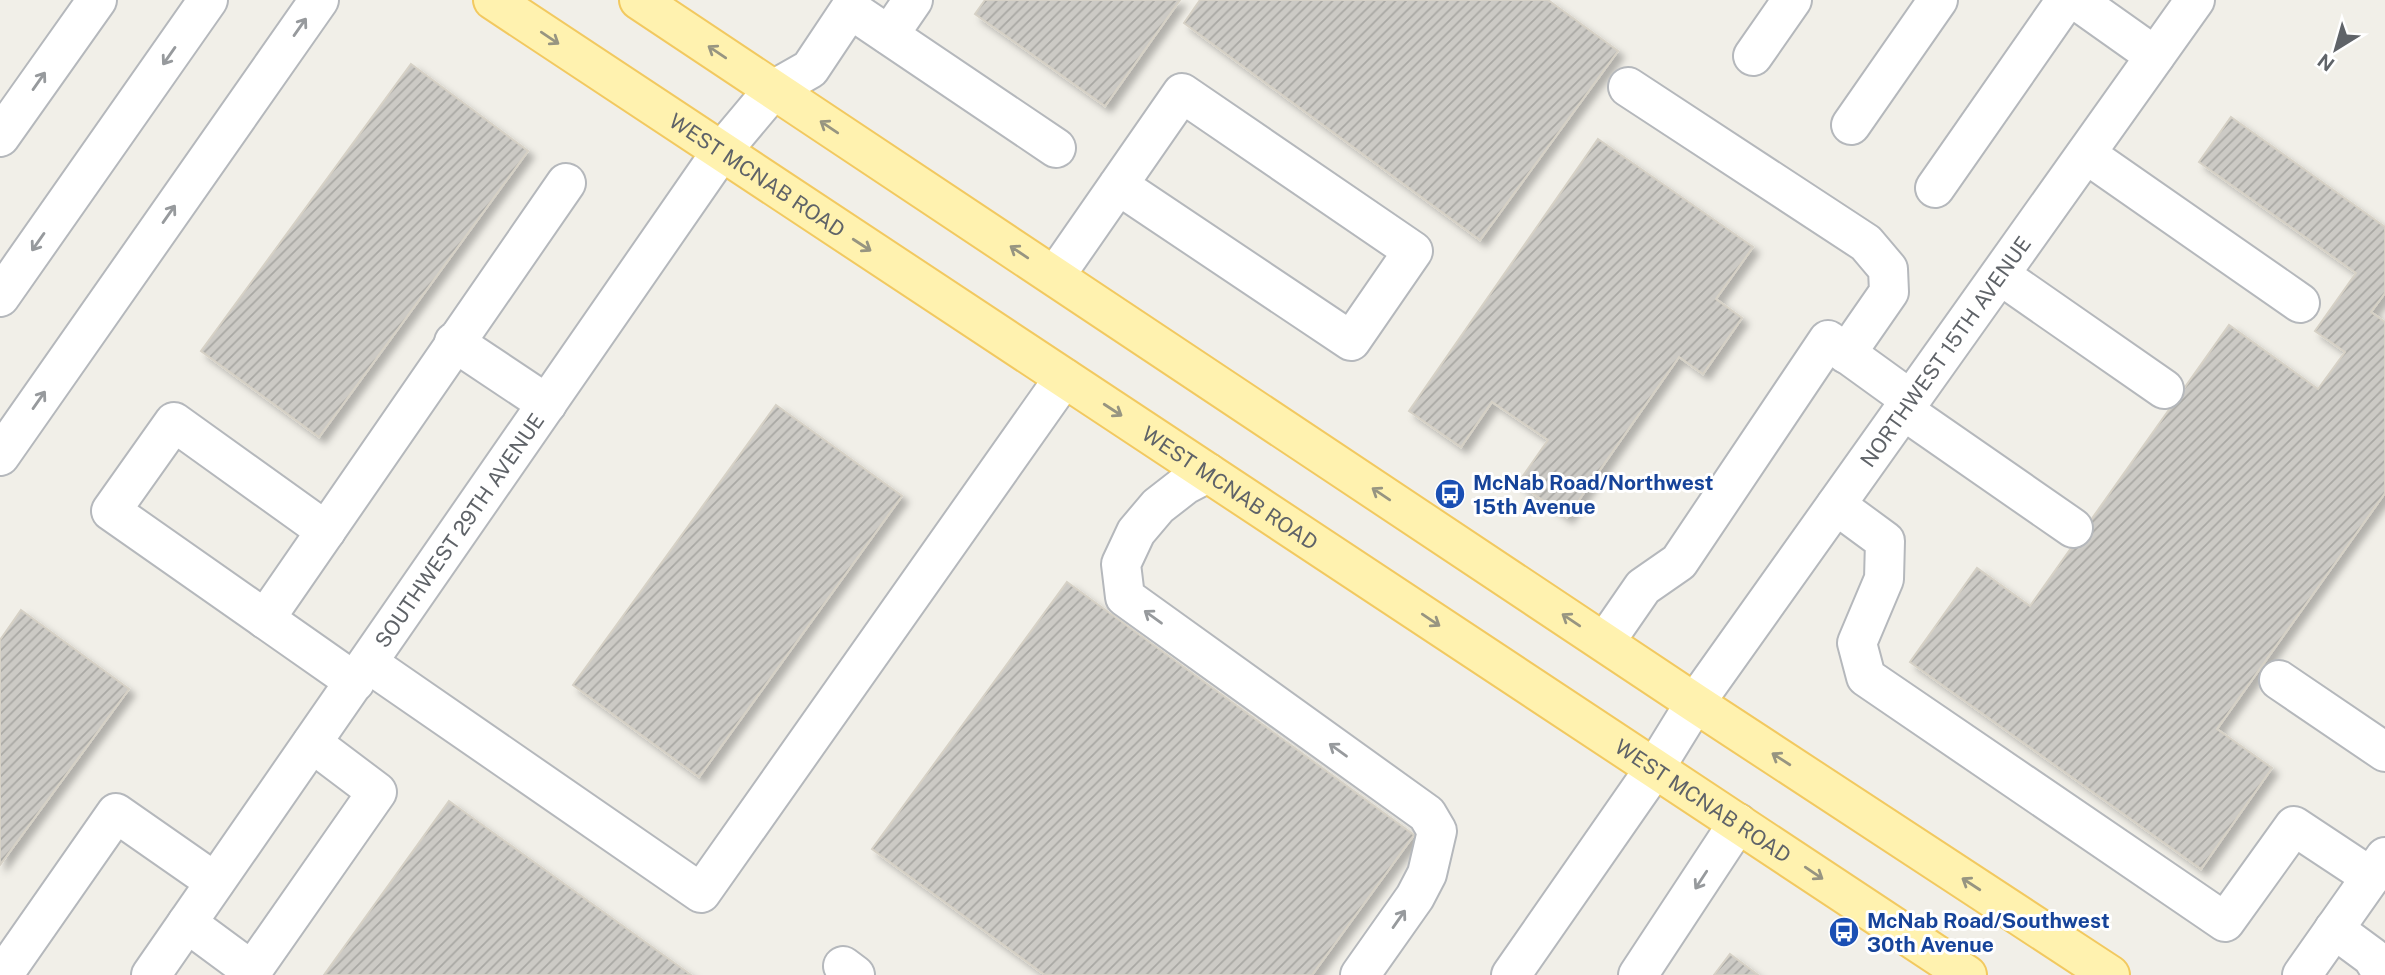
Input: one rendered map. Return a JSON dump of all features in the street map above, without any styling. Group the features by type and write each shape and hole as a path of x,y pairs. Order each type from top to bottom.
{"main road":[{"name":"WEST MCNAB ROAD","path":"493,0 1967,975"},
{"path":"639,0 1695,703 2110,975"}],"street":[{"path":"0,137 97,0"},
{"path":"0,297 208,0"},
{"path":"0,456 319,0"},
{"path":"889,35 913,0"},
{"path":"1753,57 1792,0"},
{"path":"1851,125 1938,0"},
{"path":"1935,188 2066,0"},
{"path":"2076,0 2155,56"},
{"name":"NORTHWEST 15TH AVENUE","path":"1511,975 1655,768 1695,703 2195,0"},
{"path":"843,4 1056,148"},
{"name":"SOUTHWEST 29TH AVENUE","path":"151,975 721,152 774,90 810,69 843,4"},
{"path":"1628,87 1866,243 1888,269 1889,292 1846,354"},
{"path":"1055,276 1118,185 1182,93 1413,251 1351,341 1118,185"},
{"path":"2086,154 2300,303"},
{"path":"265,619 566,183"},
{"path":"2000,275 2164,389"},
{"path":"1605,642 1643,587 1679,562 1828,340 1907,405 2073,528"},
{"path":"454,342 547,404"},
{"path":"326,531 174,422 111,511 265,619 361,672 701,892 1064,378"},
{"path":"1208,473 1185,485 1158,506 1136,532 1121,564 1125,597 1427,814 1437,831 1427,874 1415,897 1360,975"},
{"path":"1836,505 1885,541 1884,579 1857,643 1866,677 2225,922 2294,826 2378,867 2302,975"},
{"path":"2280,680 2385,752"},
{"path":"187,923 252,971 377,792 312,743"},
{"path":"3,975 116,813 215,882"},
{"path":"1638,975 1738,823"},
{"path":"2334,929 2372,957 2383,975"}],"building":[{"path":"985,0 1180,0 1105,106 975,14"},
{"path":"1200,0 1548,0 1618,51 1480,240 1184,23"},
{"path":"411,64 528,151 319,437 201,351"},
{"path":"2231,117 2385,227 2385,293 2371,312 2385,322 2385,493 2217,729 2272,768 2201,869 1910,662 1977,568 2030,606 2229,325 2318,389 2345,352 2315,331 2356,273 2199,162"},
{"path":"1598,139 1753,247 1716,299 1742,318 1703,374 1679,357 1567,517 1518,483 1548,440 1492,402 1461,447 1409,411"},
{"path":"776,405 902,496 699,777 573,685"},
{"path":"1067,582 1414,835 1312,975 1045,975 872,849"},
{"path":"21,610 129,689 0,865 0,640"},
{"path":"449,801 691,975 324,975"},
{"path":"1730,954 1758,975 1714,975"}],"place":[{"name":"McNab Road/Northwest 15th Avenue","path":"1450,494"},
{"name":"McNab Road/Southwest 30th Avenue","path":"1844,932"}]}
